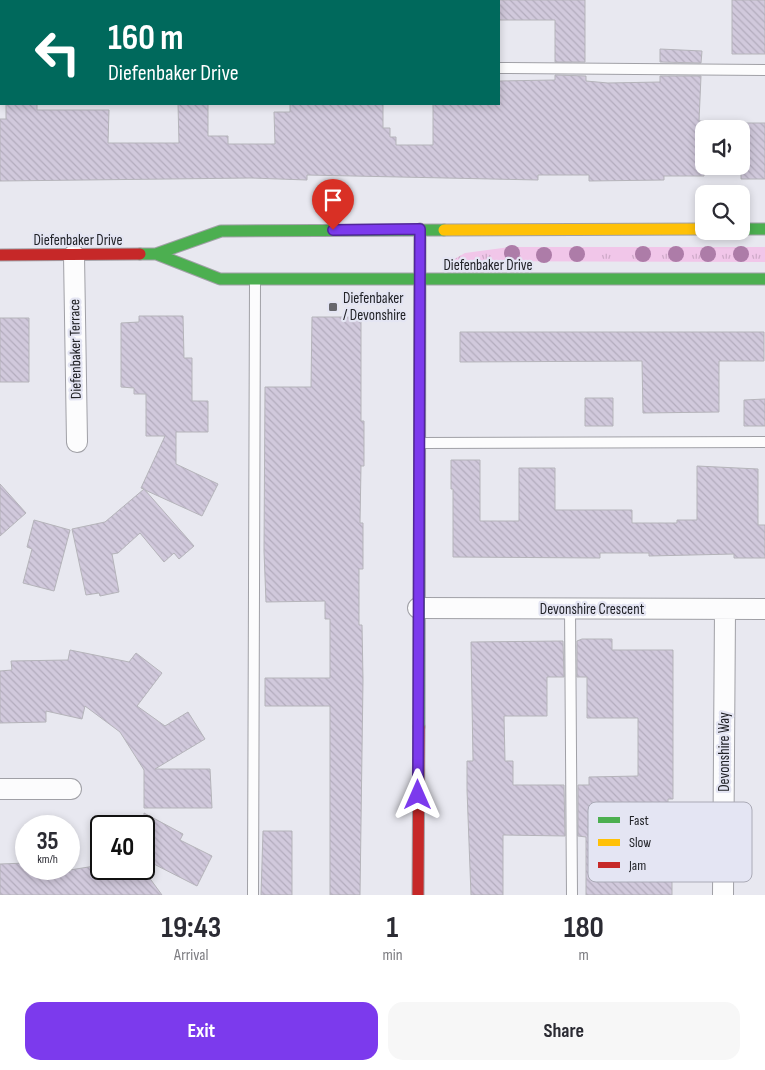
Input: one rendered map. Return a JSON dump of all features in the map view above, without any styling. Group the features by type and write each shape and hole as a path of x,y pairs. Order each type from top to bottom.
{"street":[{"path":"750,228 765,228"},
{"path":"418,895 420,229"},
{"name":"Diefenbaker Drive","path":"0,255 156,254 221,231 695,229"},
{"name":"Diefenbaker Drive","path":"156,254 220,280 765,279"},
{"name":"Diefenbaker Terrace","path":"74,255 76,442"},
{"name":"Devonshire Crescent","path":"418,608 765,609"},
{"name":"Devonshire Way","path":"724,802 725,610"},
{"path":"0,789 71,789"},
{"name":"Devonshire Way","path":"723,882 723,895"}],"lane":[{"path":"500,68 765,70"},
{"path":"253,895 255,280"},
{"path":"419,442 765,442"},
{"path":"570,608 572,895"}],"green space":[{"path":"510,247 765,247 765,262 451,261 465,253"}],"building":[{"path":"500,0 585,0 585,62 555,62 555,20 500,20"},
{"path":"732,0 765,0 765,54 732,54"},
{"path":"660,49 702,51 701,63 660,62"},
{"path":"555,75 586,76 586,81 608,83 660,82 660,76 701,76 699,120 695,120 695,175 704,176 664,176 664,180 589,181 589,175 538,175 538,180 307,175 307,180 251,178 0,181 0,119 6,119 6,105 37,105 37,110 109,110 108,143 179,143 178,105 208,105 208,136 228,136 228,144 275,144 274,112 290,112 290,105 383,105 383,128 390,128 390,137 396,137 396,145 433,145 433,105 500,105 500,81 555,80"},
{"path":"750,123 765,123 765,179 741,179 741,175 750,175"},
{"path":"139,316 183,316 184,358 192,358 192,401 208,401 208,432 176,432 176,464 218,484 202,516 145,490 194,546 179,559 174,553 164,562 140,533 118,553 112,554 119,592 100,596 99,593 86,595 72,529 105,522 144,489 141,488 165,436 146,436 146,394 134,394 134,388 121,387 121,323 139,322"},
{"path":"312,317 361,317 361,421 364,421 364,466 361,466 360,523 363,523 363,569 359,569 359,625 362,625 363,680 360,895 330,895 330,706 265,706 265,678 330,678 330,619 325,619 325,601 266,602 264,551 265,387 311,387"},
{"path":"0,318 29,318 29,382 0,382"},
{"path":"460,332 764,332 764,361 719,361 719,412 643,413 642,361 460,362"},
{"path":"585,398 613,398 613,426 585,426"},
{"path":"765,399 765,426 744,426 744,400"},
{"path":"451,460 480,460 480,521 519,521 519,468 555,468 555,510 632,510 632,523 677,523 677,520 697,520 697,466 758,469 758,525 765,525 765,558 734,558 734,554 649,556 649,553 600,553 600,558 453,557"},
{"path":"0,484 26,513 0,536"},
{"path":"34,520 70,530 54,591 23,583 32,549 27,547"},
{"path":"582,639 612,639 612,650 673,650 673,799 668,799 668,802 588,802 588,882 672,882 672,895 586,895 586,837 578,836 578,785 589,785 589,777 638,776 638,718 587,718 587,677 577,677 577,641"},
{"path":"563,641 564,677 547,677 547,716 504,716 505,761 513,761 513,785 564,785 565,836 503,835 503,895 471,895 467,761 473,761 471,642"},
{"path":"70,650 129,662 136,653 162,673 137,706 165,726 188,712 205,739 155,769 210,769 212,808 144,808 144,770 120,732 85,706 82,719 46,711 46,722 0,723 0,671 12,670 11,661 68,660"},
{"path":"155,819 183,834 180,840 212,856 197,886 155,865"},
{"path":"263,831 292,831 292,895 261,895"},
{"path":"15,863 15,880 80,880 80,868 90,867 90,880 151,880 162,895 0,895 0,864"}],"traffic: fast":[{"path":"419,727 420,229"},
{"path":"750,229 765,229"},
{"path":"140,254 156,254 221,231 444,230"},
{"path":"156,254 220,279 765,279"}],"traffic: slow":[{"path":"444,230 695,229"}],"traffic: jam":[{"path":"0,255 140,254"},
{"path":"418,895 419,727"}],"place":[{"name":"Diefenbaker / Devonshire","path":"333,307"}],"route":[{"path":"333,230 420,229 418,795"}]}
